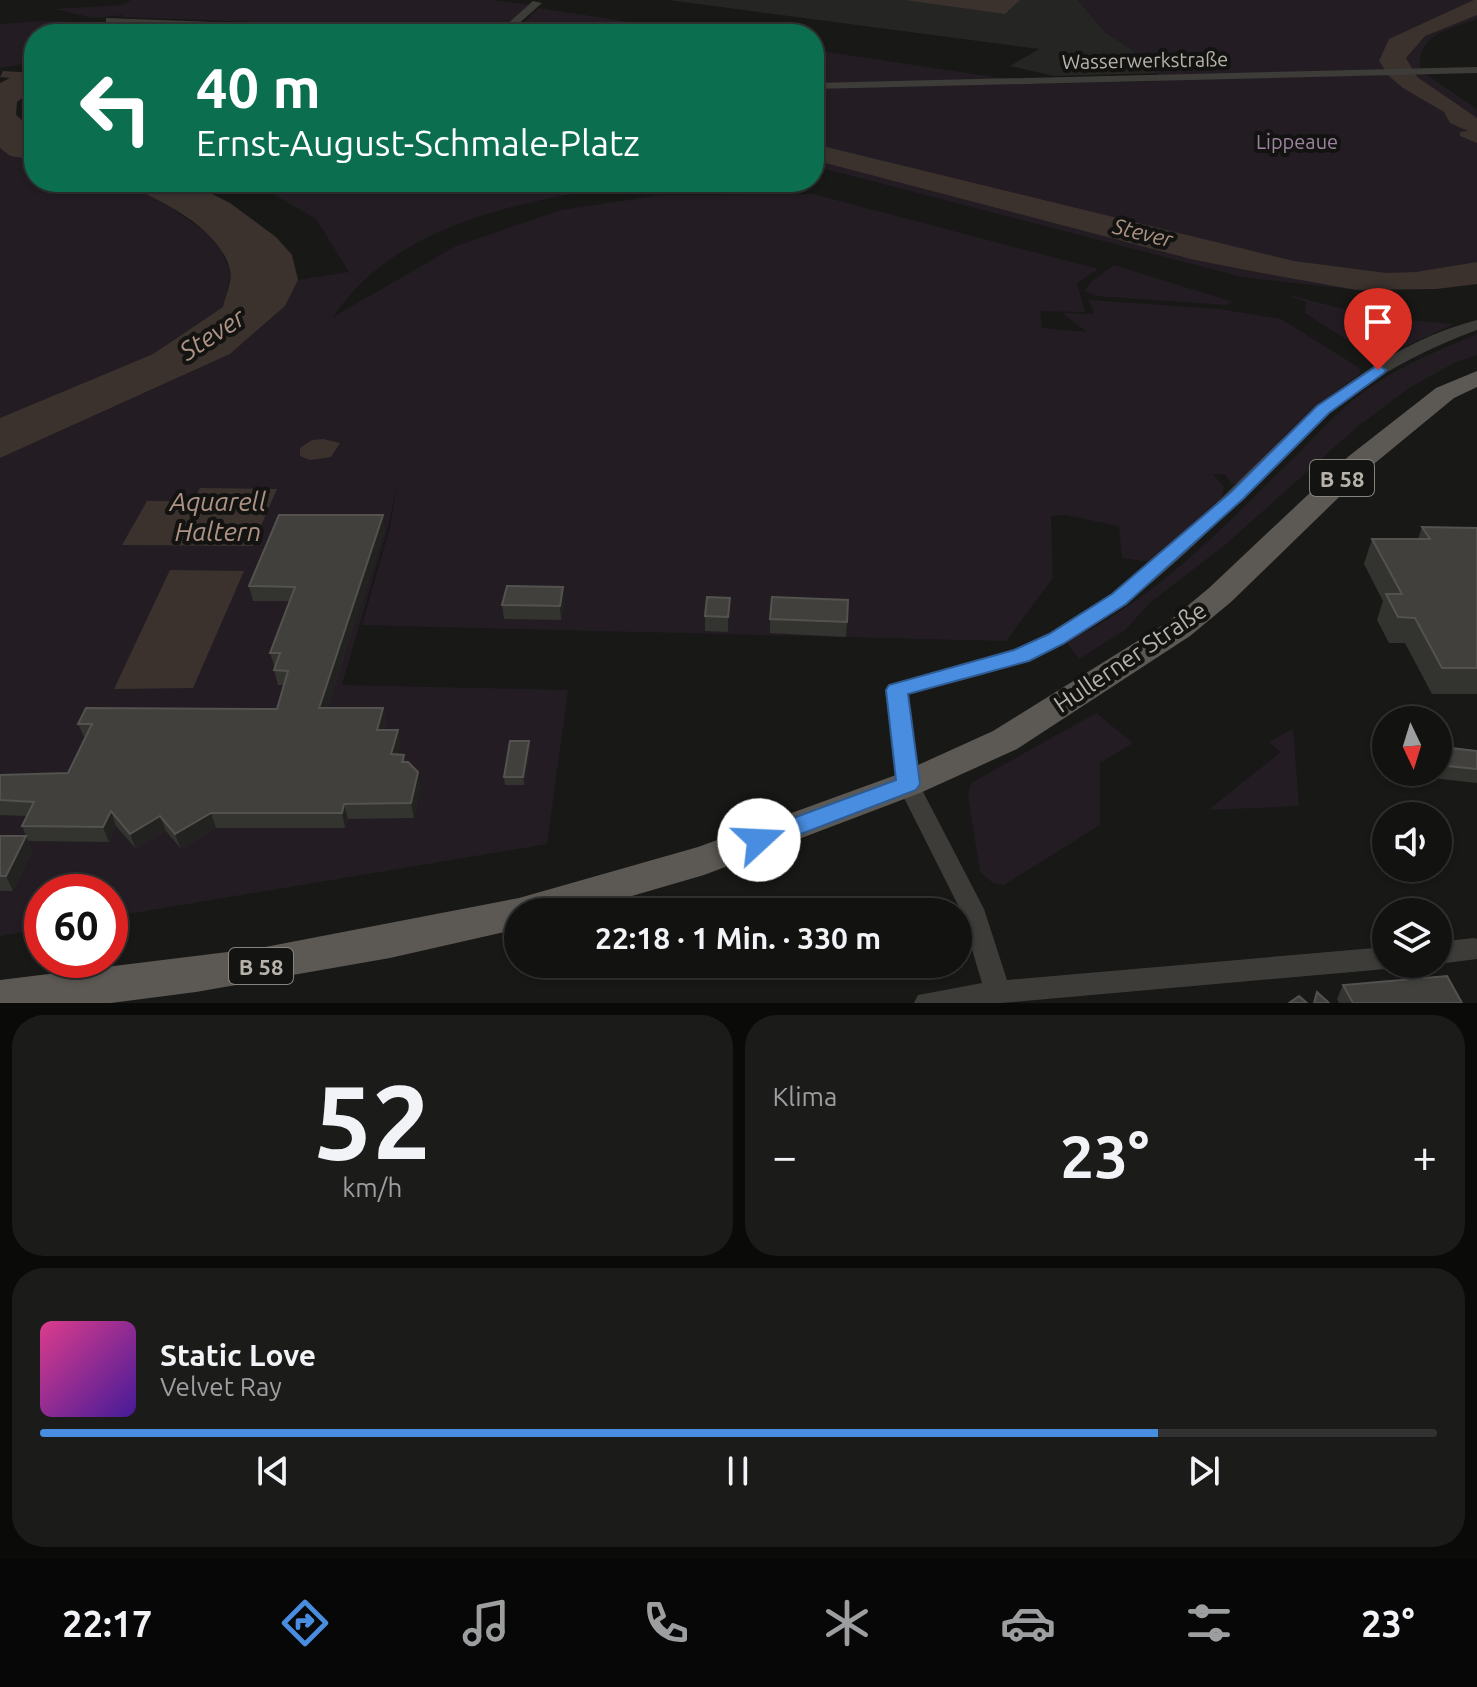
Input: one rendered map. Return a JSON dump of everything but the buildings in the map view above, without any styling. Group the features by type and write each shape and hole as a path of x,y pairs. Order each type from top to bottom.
{"main road":[{"name":"Hullerner Straße","path":"572,898 704,860 908,784 1005,740 1179,629 1220,595 1359,462 1445,393 1477,378"},
{"name":"Hullerner Straße","path":"0,998 201,975 328,955 504,916"}],"street":[{"path":"513,24 537,3 525,2"},
{"path":"110,20 209,24"},
{"name":"Wasserwerkstraße","path":"824,86 1472,70"},
{"path":"998,992 972,909 908,784 896,690 1021,656 1056,639 1119,599 1160,566 1340,397 1405,355 1477,325"},
{"path":"1452,951 1474,949"},
{"path":"927,1003 998,992 1372,959"}],"shaded area":[{"path":"668,0 1078,0 1105,32 1141,55 1159,73 1054,76 1010,66 1039,49"}],"green space":[{"path":"131,0 493,0 529,5 507,24 311,24 121,17 123,15 93,18 55,9 122,5"},
{"name":"Lippeaue","path":"1078,0 1477,0 1477,19 1436,35 1423,49 1420,59 1421,71 1477,109 1477,284 1436,289 1357,290 1242,277 824,169 824,52 1039,84 1164,81 1140,56 1105,32"},
{"path":"539,8 642,24 522,24"},
{"path":"44,21 152,24 24,24 24,64 0,68 0,24"},
{"path":"0,148 10,156 24,158 24,192 143,192 159,199 217,240 231,273 223,307 153,354 0,418"},
{"path":"270,192 584,192 516,206 432,235 394,257 361,283 333,317 456,246 561,210 661,195 813,194 1098,269 1077,283 1085,312 1040,311 1042,328 1087,332 1062,313 1095,314 1088,300 1219,309 1281,319 1358,367 1361,373 1317,406 1237,484 1231,484 1225,474 1213,474 1224,487 1221,501 1150,562 1122,558 1119,526 1065,515 1051,516 1053,578 1006,641 362,625 390,527 398,481 388,527 342,685 568,690 547,844 128,914 128,874 24,874 24,932 0,936 0,458 230,354 285,306 298,280 349,272 316,219"},
{"path":"1114,265 1233,302 1226,305 1096,296 1085,291 1091,282"},
{"path":"1282,293 1374,317 1454,324 1377,359 1305,313 1306,302"},
{"path":"1477,334 1477,355 1456,362 1409,388 1357,427 1225,545 1152,601 1125,630 1079,659 1066,642 1125,608 1180,566 1358,396 1400,369"},
{"path":"1096,713 1133,743 1100,763 1100,825 1004,885 993,883 980,872 968,796 971,783"},
{"path":"1293,729 1299,806 1208,810 1281,752 1269,742"}],"water":[{"path":"905,0 1020,0 1005,14"},
{"path":"1477,0 1477,15 1425,36 1406,58 1417,77 1477,118 1477,143 1460,136 1460,132 1468,131 1450,123 1444,112 1403,88 1390,77 1379,61 1389,39"},
{"path":"3,71 24,72 24,97 17,102 16,115 24,122 24,158 10,156 0,148 0,83 10,78 0,77"},
{"name":"Stever","path":"824,146 1294,261 1386,273 1416,272 1477,262 1477,284 1436,289 1357,290 1195,260 824,163"},
{"name":"Stever","path":"141,192 208,192 230,203 276,237 292,255 298,280 285,306 230,354 0,458 0,418 153,354 223,307 231,274 224,255 201,228"},
{"path":"312,440 340,443 331,457 310,460 300,456 300,448"},
{"name":"Aquarell Haltern","path":"200,488 277,489 252,546 122,545 147,501 193,501"},
{"path":"170,570 244,571 193,688 114,689"}],"route":[{"path":"759,840 908,784 896,690 1021,656 1056,639 1119,599 1237,496 1323,410 1378,370"}]}
